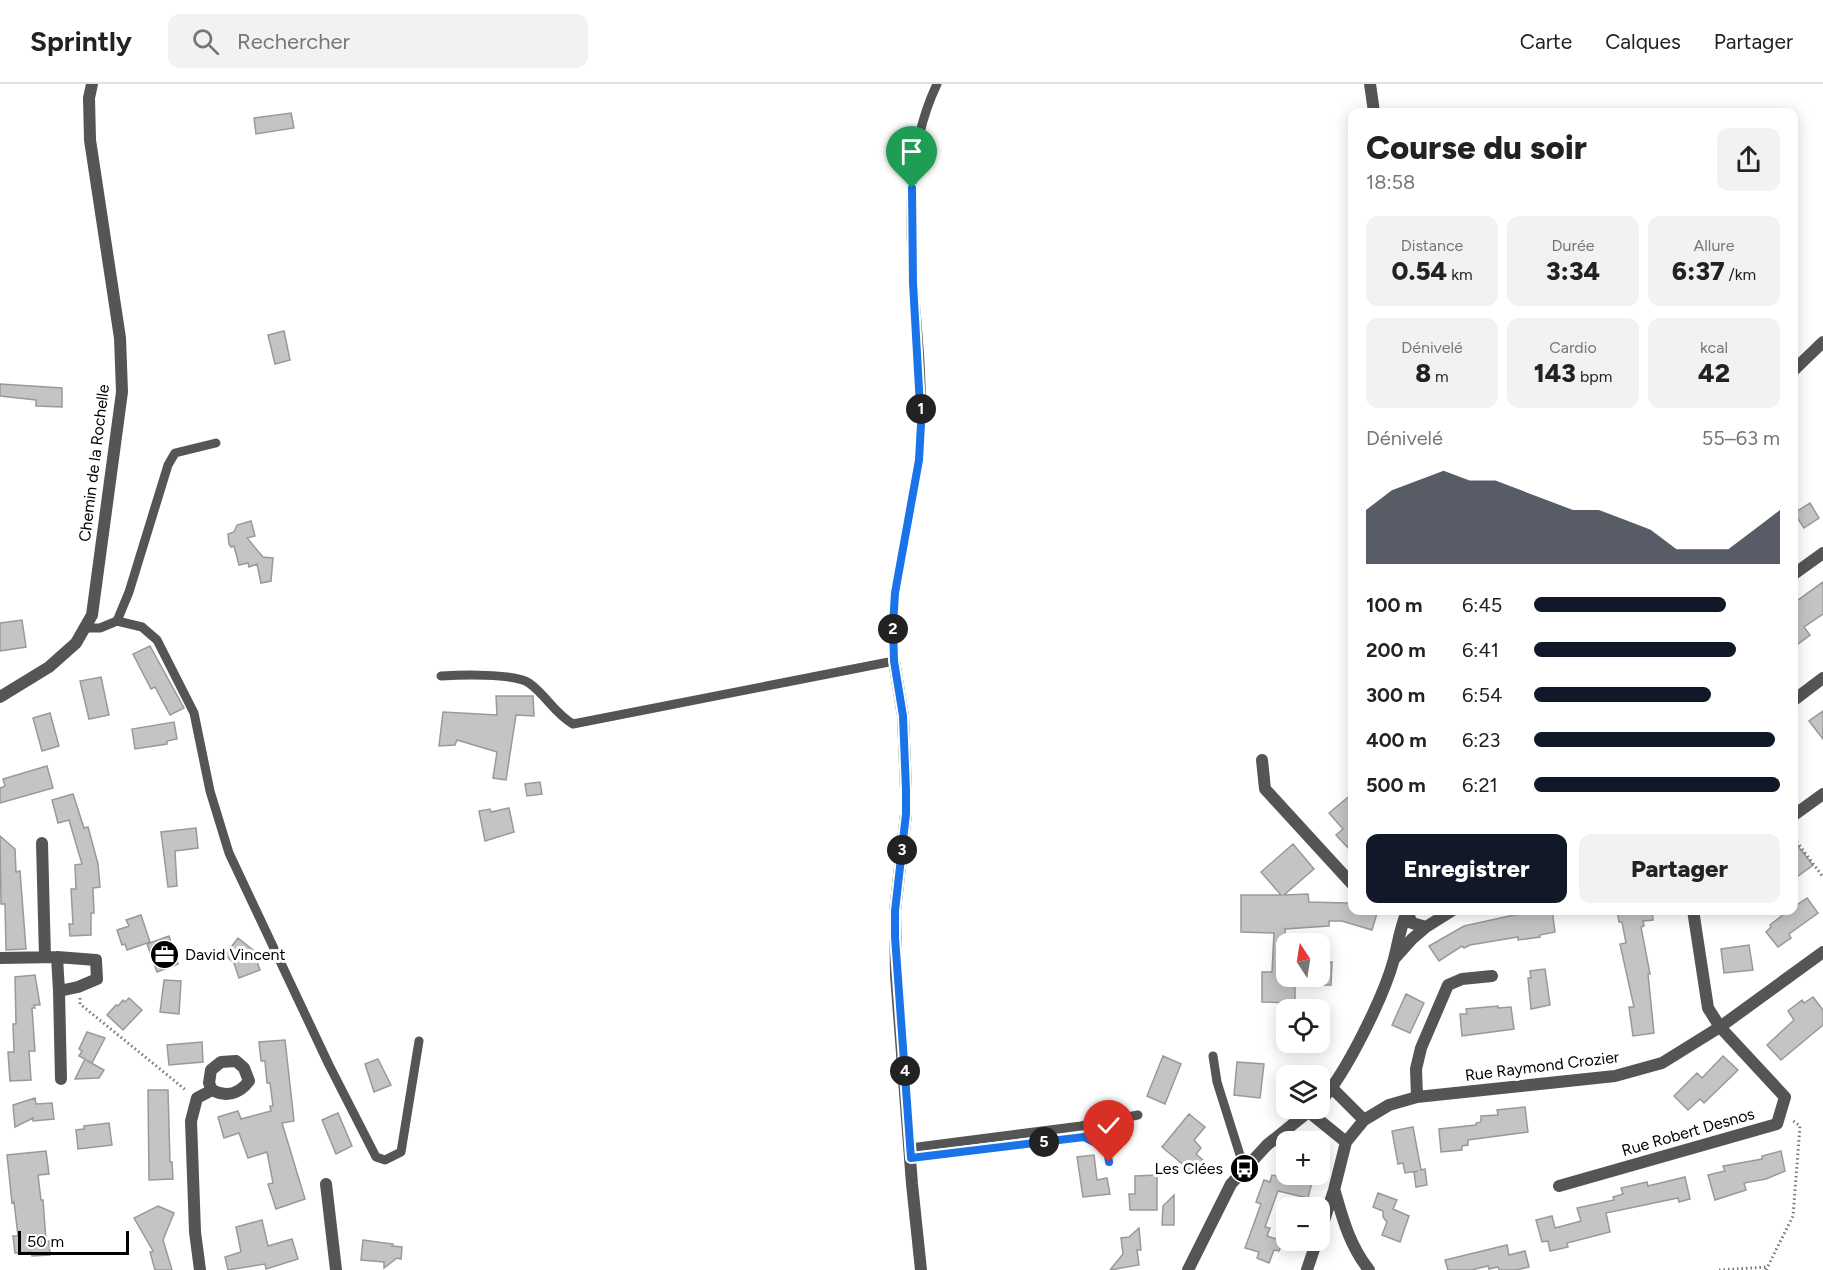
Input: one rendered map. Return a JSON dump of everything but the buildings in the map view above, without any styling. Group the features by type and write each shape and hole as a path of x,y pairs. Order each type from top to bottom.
{"street":[{"name":"Chemin de la Rochelle","path":"0,697 49,667 76,643 92,615 122,392 120,338 90,140 89,98 92,84"},
{"path":"1370,84 1373,108"},
{"path":"1798,366 1823,342"},
{"path":"1798,571 1823,553"},
{"path":"894,661 903,716 906,790 906,814 895,911 895,937 910,1153 921,1270"},
{"path":"1798,697 1823,678"},
{"path":"1262,760 1265,789 1348,880"},
{"path":"1798,812 1823,794"},
{"path":"42,843 51,957 59,991 61,1078"},
{"path":"1330,1090 1365,1029 1394,959 1398,934 1405,915"},
{"path":"1408,915 1412,923 1426,927"},
{"path":"1394,959 1412,939 1440,915"},
{"path":"1695,915 1708,1008 1720,1027 1785,1097 1780,1112"},
{"name":"Rue Raymond Crozier","path":"1364,1120 1389,1105 1416,1097 1615,1076 1662,1063 1720,1027 1823,952"},
{"path":"0,958 51,957 96,960 97,979 78,987 59,991"},
{"path":"1416,1097 1416,1069 1421,1048 1448,985 1462,979 1492,976"},
{"path":"236,1061 244,1068 249,1081 242,1090 230,1094 219,1094 212,1090 209,1083 211,1070 221,1062 236,1061"},
{"path":"1330,1202 1346,1142 1364,1120 1332,1088"},
{"path":"200,1270 195,1232 190,1121 198,1098 212,1090"},
{"name":"Rue Robert Desnos","path":"1559,1185 1777,1124 1780,1112"},
{"path":"1188,1270 1231,1184 1268,1145 1300,1119"},
{"path":"1321,1119 1346,1142"},
{"path":"326,1184 336,1270"},
{"path":"1334,1190 1345,1229 1358,1256 1369,1270"},
{"path":"1307,1270 1313,1251"}],"lane":[{"path":"441,676 482,674 527,682 563,719 573,724 894,661 895,593 919,460 921,424 913,283 912,188 915,152 924,111 937,84"},
{"path":"117,621 129,592 168,465 175,453 216,443"},
{"path":"84,628 100,628 117,621 142,627 156,640 194,713 210,791 229,853 329,1065 376,1157 385,1160 401,1152 419,1041"},
{"path":"1213,1056 1216,1082 1240,1155 1248,1164"},
{"path":"910,1153 1138,1115"},
{"path":"910,1153 1084,1137 1107,1149 1109,1162"}],"path":[{"path":"1798,843 1823,877"},
{"path":"80,1004 178,1086 198,1098"},
{"path":"1719,1270 1766,1269 1793,1216 1800,1126 1780,1112"}],"place":[{"name":"David Vincent","path":"164,954"},
{"name":"Les Clées","path":"1244,1168"}],"route":[{"path":"912,188 913,283 921,424 919,460 895,593 893,625 894,661 903,716 906,790 906,814 895,911 896,975 911,1158 1084,1137 1107,1149 1109,1162"}]}
